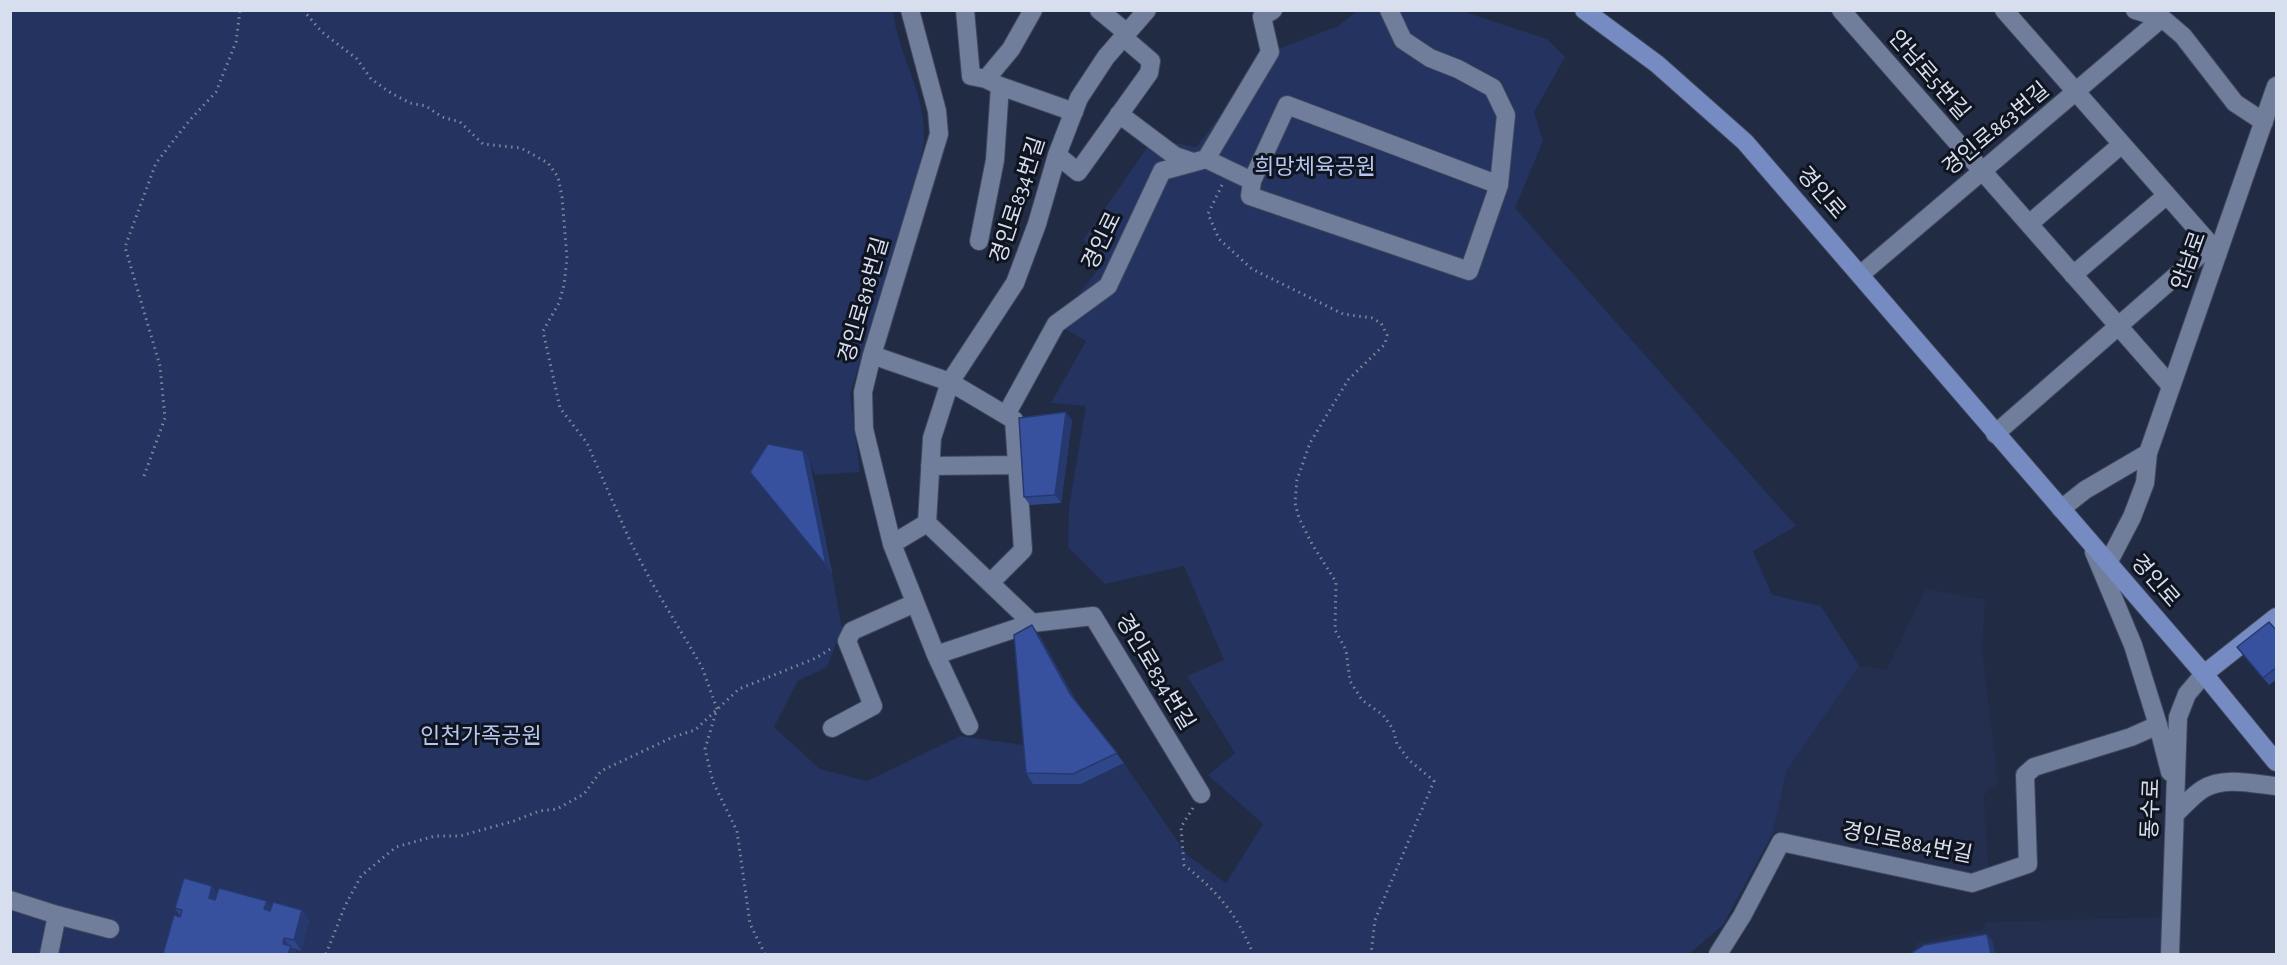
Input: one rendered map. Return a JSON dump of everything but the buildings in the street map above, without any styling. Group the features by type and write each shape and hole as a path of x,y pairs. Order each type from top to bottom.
{"main road":[{"name":"경인로","path":"1584,10 1657,64 1745,142 2204,674 2277,762"},
{"path":"2204,674 2277,617"}],"street":[{"name":"경인로818번길","path":"910,10 937,111 939,134 863,392 864,429 892,544 936,655 969,726"},
{"path":"965,10 971,76 1074,112"},
{"path":"979,241 995,160 993,82 1033,10"},
{"path":"1057,155 1078,172 1149,73 1151,61 1099,10"},
{"name":"경인로834번길","path":"927,523 932,438 950,382 1015,283 1037,224 1057,155 1079,98 1106,57 1147,10"},
{"path":"1199,160 1270,52 1262,17 1273,10"},
{"path":"1389,10 1403,39 1430,58 1458,69 1493,88 1506,114 1499,185 1469,271 1250,196 1252,181 1287,105 1499,185"},
{"name":"안남로5번길","path":"1841,10 2170,386"},
{"path":"1995,434 2118,326 2214,249 2004,10"},
{"path":"2135,10 2162,18 2183,36 2235,103 2264,122"},
{"name":"경인로863번길","path":"1860,275 2162,18"},
{"name":"안남로","path":"2108,563 2132,517 2145,483 2148,453 2214,249 2277,86"},
{"path":"1119,114 1175,156 1199,160 1252,181"},
{"path":"2029,224 2122,144"},
{"name":"경인로","path":"1005,415 1056,324 1108,286 1162,171 1199,160"},
{"path":"2073,275 2167,195"},
{"path":"873,355 950,382 1014,420 1023,550 990,583"},
{"path":"2061,510 2085,490 2148,453"},
{"path":"930,466 1018,465"},
{"path":"892,544 927,523 1032,623 936,655"},
{"path":"2090,542 2133,645 2158,725 2176,794"},
{"path":"832,728 873,706 847,641 852,631 915,603"},
{"name":"경인로834번길","path":"1032,623 1093,616 1202,794"},
{"name":"동수로","path":"2170,954 2178,717 2187,694 2204,674"},
{"name":"경인로884번길","path":"1718,954 1742,916 1781,843 1972,883 2028,864 2025,775 2034,767 2131,737 2158,725"},
{"path":"2175,814 2202,790 2213,784 2229,782 2277,786"},
{"path":"10,900 110,929"},
{"path":"49,954 57,915"}],"path":[{"path":"144,476 165,418 160,366 125,247 156,163 189,121 216,92 236,42 240,10"},
{"path":"303,10 322,32 357,59 371,79 391,93 410,103 426,106 442,117 460,122 483,144 521,148 530,152 548,163 558,177 567,258 559,303 543,331 560,408 587,443 631,543 702,667 717,709 705,749 714,782 737,831 750,924 765,954"},
{"path":"1230,171 1218,190 1208,214 1219,239 1252,269 1343,314 1372,318 1381,323 1387,335 1386,344 1348,380 1310,443 1297,480 1295,503 1299,519 1311,544 1336,582 1335,630 1346,650 1350,681 1362,700 1383,715 1393,729 1397,744 1409,760 1434,781 1376,920 1371,954"},
{"path":"326,954 345,906 361,876 396,847 435,836 460,836 538,812 557,809 584,795 601,771 672,737 695,730 738,689 816,658 849,637"},
{"path":"1202,794 1181,827 1184,865 1204,881 1233,912 1253,954"}],"shaded area":[{"path":"1926,589 1985,599 1982,648 1998,783 1984,795 1989,877 1772,835 1787,770 1859,666 1887,669"},
{"path":"2171,917 2170,954 1913,954 1916,943 1983,929 1986,922"}],"green space":[{"path":"10,11 893,11 900,43 921,106 924,142 918,171 850,394 860,472 815,475 809,459 755,479 832,573 842,629 827,667 798,681 774,727 820,769 867,781 960,736 1031,746 1034,784 1081,784 1124,763 1187,855 1226,883 1263,824 1208,775 1235,753 1187,676 1224,660 1184,566 1105,584 1068,547 1069,508 1086,406 1051,403 1086,341 1056,324 1106,259 1083,240 1153,139 1196,147 1270,52 1338,26 1357,11 1462,11 1547,39 1565,57 1534,112 1543,141 1515,208 1796,526 1753,551 1772,595 1821,606 1859,666 1787,770 1772,835 1723,925 1689,954 11,954"}],"park label":[{"name":"희망체육공원","path":"1315,167"},
{"name":"인천가족공원","path":"481,736"}]}
